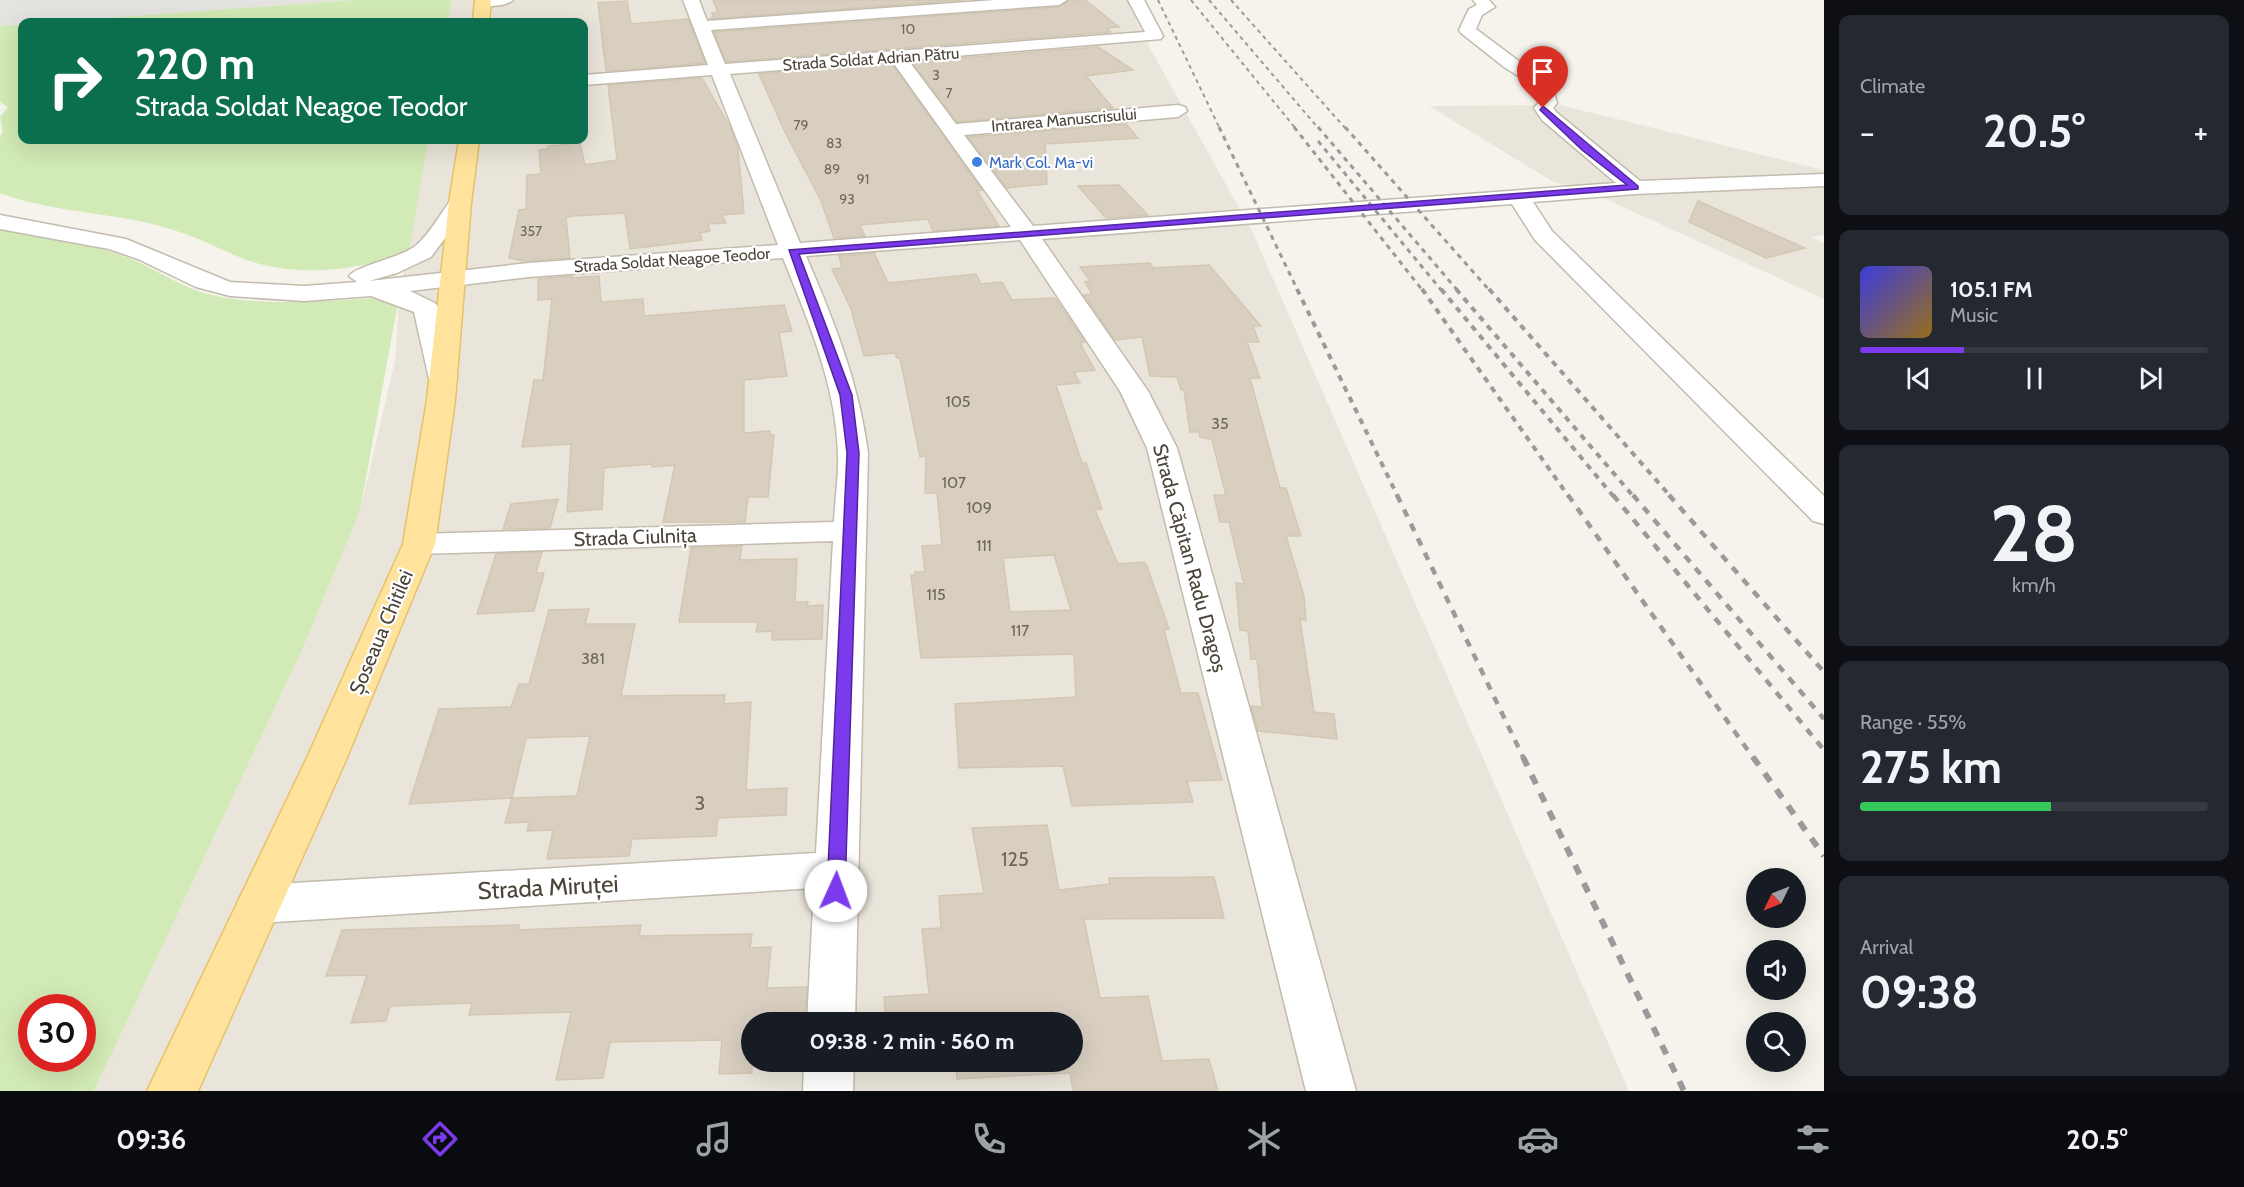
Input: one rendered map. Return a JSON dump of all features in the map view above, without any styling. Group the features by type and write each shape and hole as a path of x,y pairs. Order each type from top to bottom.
{"main road":[{"path":"482,18 483,1"},
{"name":"Șoseaua Chitilei","path":"172,1091 387,622 419,544 443,379 460,202 468,144"}],"street":[{"path":"483,1 505,0"},
{"path":"831,1012 853,453 846,395 793,252 697,13 1059,0"},
{"name":"Strada Soldat Adrian Pătru","path":"588,80 1155,36 1136,0"},
{"path":"1481,0 1488,6 1475,12 1467,28 1468,32 1545,85 1548,103 1543,108 1549,116 1635,188"},
{"name":"Strada Căpitan Radu Dragoș","path":"897,57 1026,234 1134,391 1162,448 1330,1091"},
{"name":"Intrarea Manuscrisului","path":"950,130 1178,111"},
{"name":"Strada Soldat Neagoe Teodor","path":"360,283 420,284 453,276 1635,188 1824,180"},
{"path":"1519,197 1543,235 1824,514"},
{"path":"0,222 110,242 150,255 210,284 228,289 307,292 360,283 423,252 460,202"},
{"path":"0,207 147,236 190,251 227,270 252,276 360,283 398,295 426,308 443,379"},
{"name":"Strada Ciulnița","path":"419,544 850,531"},
{"name":"Strada Miruței","path":"259,904 836,869"},
{"path":"828,1091 829,1072"}],"shaded area":[{"path":"0,0 351,0 108,18 18,18 18,25 0,26"},
{"path":"452,0 1127,0 1151,50 1253,233 1629,1091 94,1091 302,650 360,511 395,361 399,297 427,144 588,144 588,18 449,18"},
{"path":"1560,105 1824,170 1824,235 1811,237 1824,243 1824,299 1599,196 1552,181 1429,106"}],"green space":[{"path":"351,0 452,0 449,18 101,18"},
{"path":"18,24 18,144 427,144 409,251 353,267 294,270 249,261 160,226 53,207 0,193 0,136 3,132 0,117 8,107 0,102 0,26"},
{"path":"0,230 82,244 113,253 140,263 190,288 233,299 305,302 399,297 360,511 302,650 94,1091 0,1091"}],"building":[{"path":"713,0 964,0 709,19 713,17 712,13 718,12"},
{"path":"1069,0 1085,0 1119,27 1107,28 1111,32 726,62 714,32 1059,7"},
{"path":"627,1 631,24 688,19 705,63 606,71 598,3"},
{"path":"1098,47 1133,70 1086,76 1113,108 957,122 912,62"},
{"path":"891,63 982,190 977,191 999,226 933,231 928,219 860,225 865,236 834,238 821,201 784,130 759,74"},
{"path":"702,78 730,127 738,149 744,213 722,215 726,223 708,224 710,231 700,233 702,240 630,249 625,213 573,216 566,218 570,258 523,261 509,258 519,210 526,209 527,175 541,174 539,150 548,149 548,146 580,144 585,165 617,160 608,85"},
{"path":"1126,124 1138,138 1045,144 1047,184 1007,188 968,137"},
{"path":"1119,185 1148,215 1106,218 1078,186"},
{"path":"1698,201 1805,248 1766,258 1689,222"},
{"path":"874,253 888,283 976,274 981,284 1002,282 1012,300 1055,298 1085,342 1081,343 1082,347 1095,370 1074,372 1080,383 1056,385 1082,463 1086,463 1102,509 1095,510 1118,564 1144,562 1147,566 1169,629 1164,630 1181,693 1198,693 1222,780 1187,781 1193,802 1072,806 1063,766 959,768 955,704 1076,697 1074,654 921,658 911,575 915,575 915,572 925,572 922,546 942,545 937,493 925,493 926,456 920,457 900,358 897,358 895,353 864,356 851,309 832,269 842,268 839,256","holes":["1054,555 1071,610 1010,612 1003,558"]},
{"path":"1150,263 1153,268 1209,265 1261,326 1253,326 1259,342 1247,342 1260,378 1250,378 1280,488 1286,488 1301,536 1286,536 1304,596 1306,620 1300,619 1314,712 1334,714 1337,739 1258,731 1251,706 1262,707 1257,659 1251,659 1248,631 1240,630 1236,583 1244,584 1229,522 1220,522 1214,495 1226,495 1212,440 1200,437 1199,432 1190,432 1184,390 1181,390 1177,377 1150,376 1142,337 1115,340 1084,295 1092,294 1085,282 1090,281 1080,267"},
{"path":"572,276 572,278 599,276 601,302 643,299 644,316 784,305 792,331 779,333 787,376 744,380 744,433 770,431 770,435 774,435 768,497 748,497 745,522 663,522 675,465 652,467 652,464 604,468 602,509 567,512 571,444 522,447 534,380 543,380 552,299 538,300 538,279"},
{"path":"558,499 550,528 503,529 511,504"},
{"path":"742,546 740,560 797,559 795,602 808,602 807,606 823,605 822,639 772,640 772,631 756,632 758,622 679,622 691,548"},
{"path":"542,552 536,573 544,573 534,611 477,614 496,554"},
{"path":"589,609 585,624 635,624 621,696 725,695 724,704 751,702 746,790 787,788 786,815 718,818 716,836 632,839 629,856 547,859 553,830 527,831 529,822 505,823 512,798 409,804 439,709 511,707 519,684 529,684 549,610","holes":["590,736 577,796 512,798 526,738"]},
{"path":"1047,825 1059,890 1110,884 1109,878 1214,877 1224,918 1084,919 1100,998 1148,996 1162,1061 1209,1059 1218,1091 1073,1091 1070,1073 957,1079 956,1072 1083,1072 1083,1012 885,1012 884,997 929,994 922,929 941,928 939,896 984,893 972,828"},
{"path":"519,925 518,930 641,925 639,936 752,934 750,948 771,947 767,988 807,987 806,1012 741,1012 741,1072 752,1073 719,1074 722,1040 610,1042 603,1078 556,1080 571,1012 469,1015 472,1003 390,1006 386,1021 351,1023 367,975 326,976 342,930"}],"railway":[{"path":"1158,0 1220,129"},
{"path":"1191,0 1296,129"},
{"path":"1209,0 1319,129"},
{"path":"1231,0 1346,129"},
{"path":"1219,127 1298,291"},
{"path":"1294,127 1423,291"},
{"path":"1318,127 1458,291"},
{"path":"1345,127 1490,291"},
{"path":"1318,141 1442,291"},
{"path":"1297,289 1398,497"},
{"path":"1422,289 1569,497"},
{"path":"1441,289 1614,497"},
{"path":"1456,289 1634,497"},
{"path":"1489,289 1671,497"},
{"path":"1397,495 1524,759"},
{"path":"1568,495 1754,759"},
{"path":"1613,495 1824,750"},
{"path":"1633,495 1824,719"},
{"path":"1669,495 1824,672"},
{"path":"1523,757 1684,1091"},
{"path":"1753,757 1824,856"}],"place":[{"name":"Mark Col. Ma-vi","path":"977,162"}],"route":[{"path":"836,891 853,453 846,395 793,252 1635,188 1603,164 1543,108"}]}
